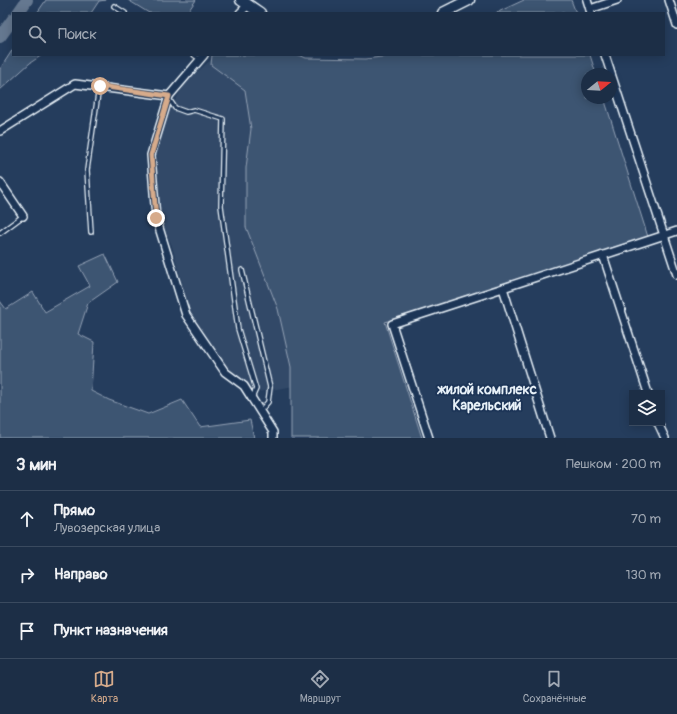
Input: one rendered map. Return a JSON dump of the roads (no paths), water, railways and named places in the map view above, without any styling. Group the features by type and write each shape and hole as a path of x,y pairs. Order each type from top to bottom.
{"street":[{"path":"446,12 469,0"},
{"path":"587,0 591,11 617,0"},
{"path":"669,0 677,25"},
{"path":"240,12 244,2 259,12"},
{"path":"199,56 169,97 151,155 156,218 186,316 225,372 244,386 273,432 273,438"},
{"path":"605,56 677,275"},
{"path":"0,131 75,84 100,86 169,97"},
{"path":"0,182 23,216"},
{"path":"429,438 392,324 677,231"},
{"path":"603,255 647,390"},
{"path":"503,288 550,438"},
{"path":"659,426 665,438"}],"lane":[{"path":"114,6 123,12"},
{"path":"91,232 87,170 100,86"},
{"path":"169,97 175,108 186,112 194,110 223,119 221,206 238,328 256,389 251,399"},
{"path":"0,232 23,216"},
{"path":"242,270 270,387 268,402 260,412"}],"waterway":[{"path":"19,12 27,0"},
{"path":"0,37 12,20"}],"district":[{"name":"жилой комплекс Карельский","path":"487,398"}]}
